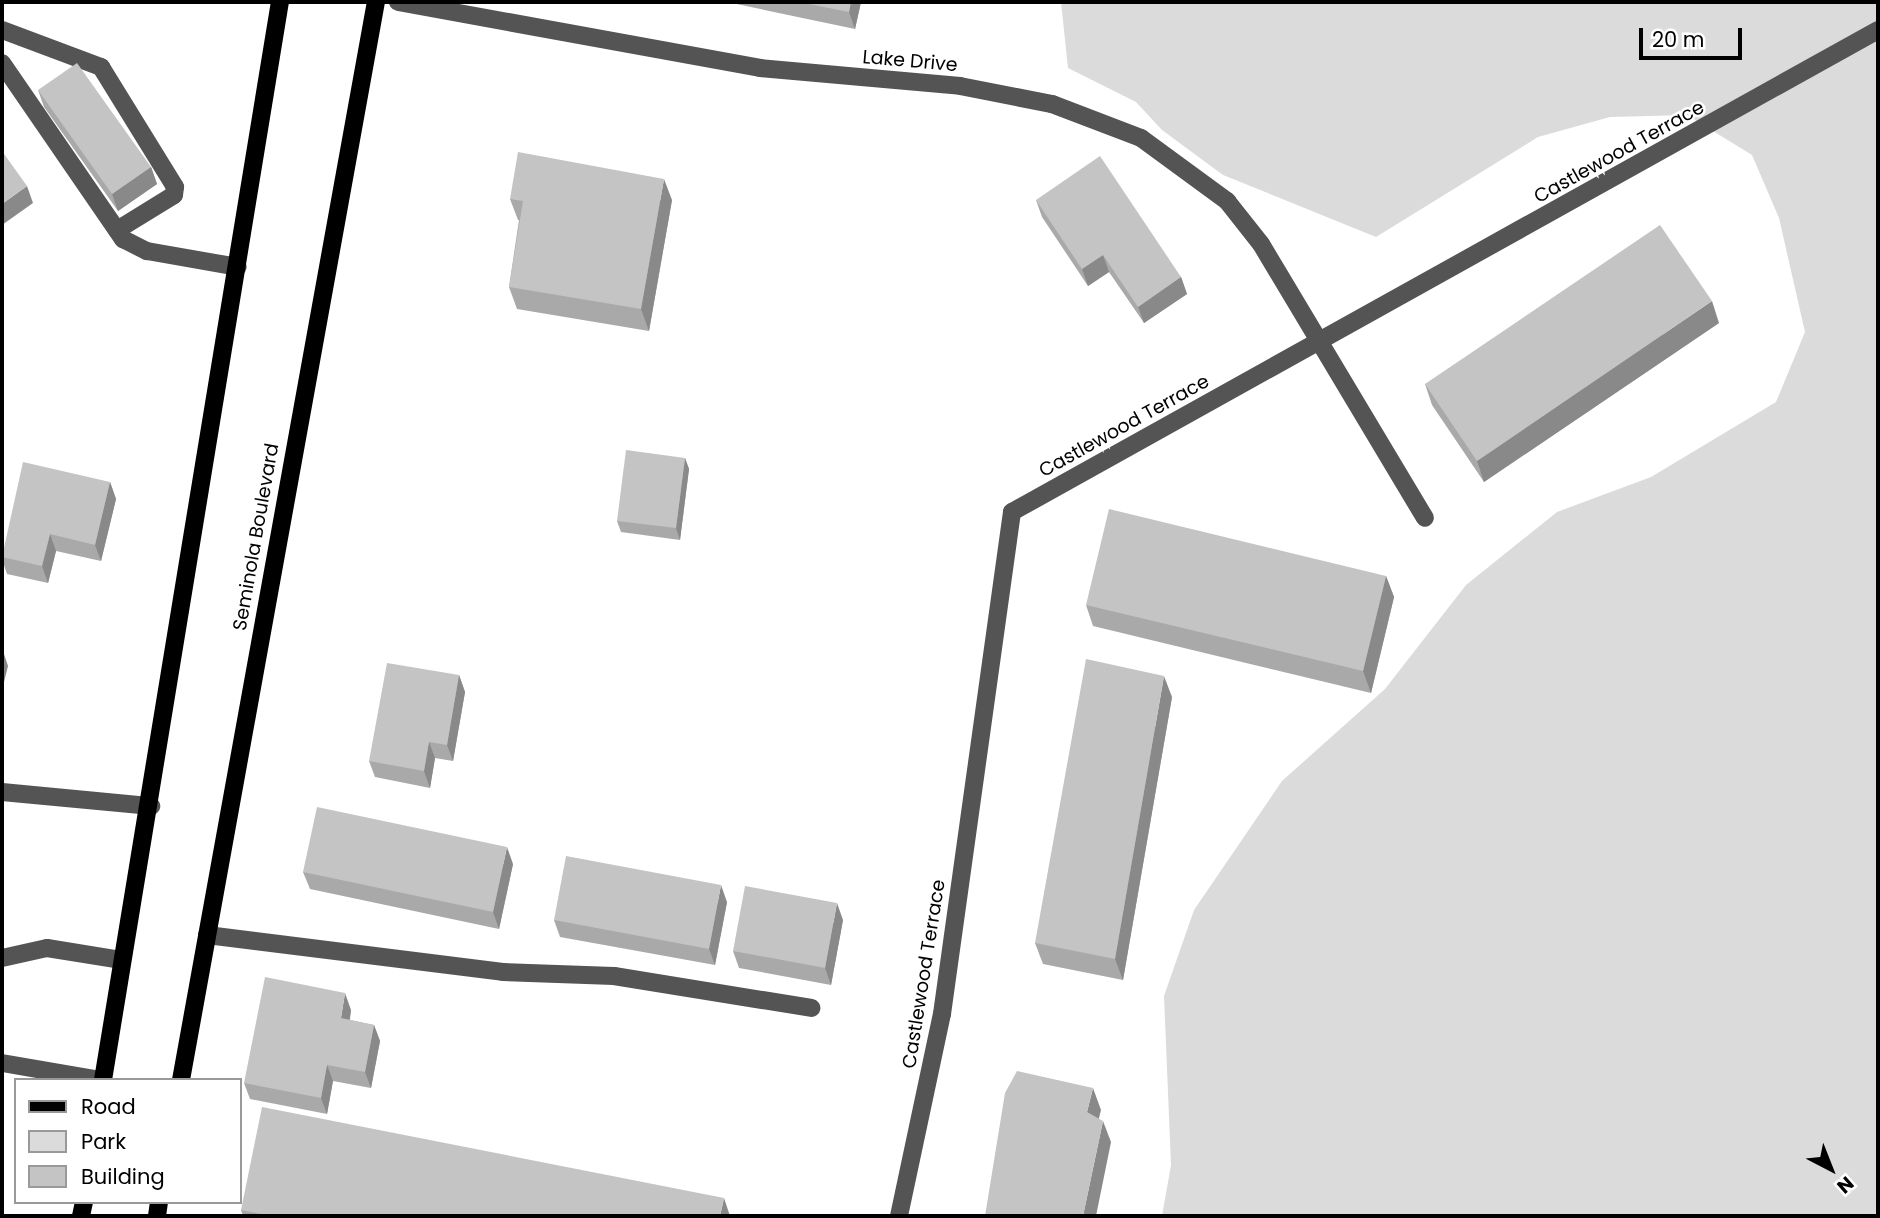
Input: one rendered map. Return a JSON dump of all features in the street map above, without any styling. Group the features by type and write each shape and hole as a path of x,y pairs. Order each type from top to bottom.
{"main road":[{"path":"102,1078 151,806 280,2"},
{"name":"Seminola Boulevard","path":"181,1078 376,2"}],"street":[{"name":"Lake Drive","path":"398,2 760,68 960,86 1052,104 1141,138 1227,201 1261,244 1425,518"},
{"path":"2,30 101,67 176,187 174,195 117,230"},
{"name":"Castlewood Terrace","path":"900,1216 942,1014 1012,512 1878,30"},
{"path":"2,63 117,230 147,251 238,267"},
{"path":"2,792 151,806"},
{"path":"206,935 503,972 614,976 811,1008"},
{"path":"2,958 18,949 47,948 122,960"},
{"path":"2,1063 90,1078"}],"green space":[{"path":"1061,2 1878,2 1878,1216 1162,1216 1171,1165 1164,996 1194,910 1282,781 1385,689 1466,585 1557,512 1651,477 1776,402 1805,332 1779,218 1752,155 1687,115 1610,117 1538,137 1376,237 1223,175 1162,130 1136,102 1068,68"}],"building":[{"path":"799,2 851,2 849,12"},
{"path":"77,63 151,167 112,194 38,90"},
{"path":"2,151 27,186 2,204"},
{"path":"518,152 664,179 641,309 509,287 523,201 510,199"},
{"path":"1100,156 1181,277 1138,307 1103,255 1082,269 1036,200"},
{"path":"1660,225 1712,301 1477,461 1425,384"},
{"path":"626,450 685,458 676,528 617,521"},
{"path":"23,462 110,482 95,545 50,534 42,566 2,557"},
{"path":"1109,509 1386,576 1363,671 1086,605"},
{"path":"1086,659 1164,676 1115,959 1035,943"},
{"path":"387,663 459,675 447,745 429,742 424,771 369,761"},
{"path":"317,807 507,847 493,912 303,872"},
{"path":"566,856 721,885 709,949 554,920"},
{"path":"745,886 837,903 825,968 733,951"},
{"path":"265,977 345,993 341,1018 374,1025 365,1072 327,1065 321,1098 244,1083"},
{"path":"1017,1071 1093,1088 1087,1112 1103,1121 1083,1216 985,1216 1005,1093"},
{"path":"262,1107 724,1198 720,1216 271,1216 241,1210"}]}
